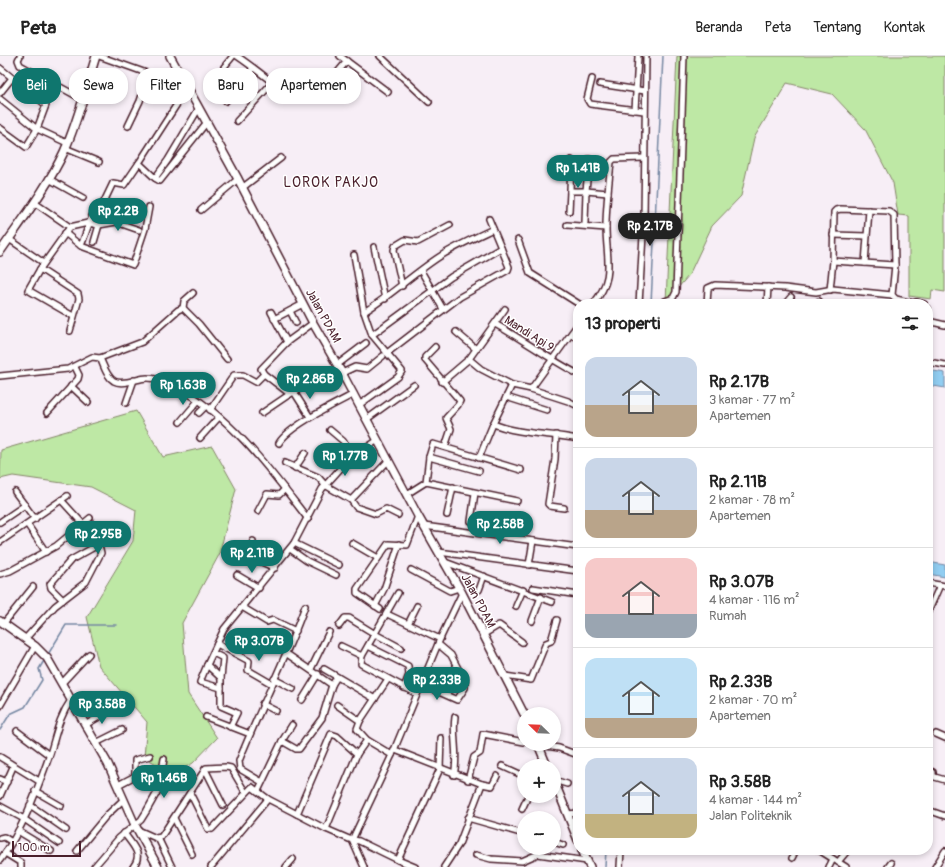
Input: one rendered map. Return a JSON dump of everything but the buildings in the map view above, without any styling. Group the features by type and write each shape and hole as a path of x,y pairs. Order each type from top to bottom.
{"street":[{"path":"20,56 18,60 20,64 69,92"},
{"path":"93,68 97,56 136,70"},
{"name":"Jalan PDAM","path":"170,56 177,68"},
{"path":"224,67 233,56"},
{"path":"340,56 388,92"},
{"path":"380,56 429,102"},
{"path":"639,299 644,218 644,110 646,56"},
{"path":"670,299 673,298 676,292 684,56"},
{"path":"239,57 253,68"},
{"path":"636,110 638,57"},
{"path":"341,68 347,61"},
{"path":"0,68 12,78 0,93"},
{"path":"258,72 266,78"},
{"path":"592,79 587,99 590,104 644,110"},
{"path":"600,84 645,91"},
{"path":"237,121 266,90"},
{"path":"0,99 37,129 66,146 99,162"},
{"name":"Jalan PDAM","path":"195,100 313,323 354,394 418,516 461,591 520,707"},
{"path":"0,128 26,147 37,129 46,105 45,104"},
{"path":"0,252 35,203 49,179 66,146 80,104"},
{"path":"128,126 139,104"},
{"path":"81,246 88,223 95,208 101,208 113,183 124,185 177,104"},
{"path":"155,178 168,160 199,108"},
{"path":"139,163 160,182 207,122"},
{"path":"597,299 601,294 610,266 606,228 612,160 644,156"},
{"path":"242,188 281,158"},
{"path":"585,223 589,159"},
{"path":"569,211 571,160"},
{"path":"49,179 83,198"},
{"path":"200,210 238,179"},
{"path":"570,191 608,193"},
{"path":"35,203 70,227"},
{"path":"65,233 81,246 133,265 149,206"},
{"path":"830,290 833,261 833,215 836,210 889,211 894,215 894,265 892,295"},
{"path":"866,263 869,210"},
{"path":"339,369 355,367 367,369 443,309 508,270 509,267 489,219"},
{"path":"73,316 28,290 44,262 65,233 70,227 88,223 99,225 116,222 139,230"},
{"path":"94,242 99,225"},
{"path":"402,286 394,250 395,246 405,240 418,242 450,225"},
{"path":"568,225 606,228"},
{"path":"364,312 385,299 437,258 462,243 493,229"},
{"path":"833,235 867,236"},
{"path":"9,239 44,262"},
{"path":"518,240 530,273 573,300"},
{"path":"374,247 385,299"},
{"path":"372,335 432,291 478,260 501,248"},
{"path":"354,256 364,312 372,335 385,355 402,371 402,373 359,404"},
{"path":"833,261 894,265"},
{"path":"40,269 78,294 79,299 70,331"},
{"path":"422,271 443,309"},
{"path":"708,299 709,286 768,287 816,292 830,290 892,295 896,299"},
{"path":"767,299 768,287"},
{"path":"183,308 184,301 193,293"},
{"path":"274,319 303,304"},
{"path":"0,376 60,370 75,367 92,357 100,358 142,342 178,310 183,308"},
{"path":"183,308 200,324 227,359"},
{"path":"442,382 469,359 505,309"},
{"path":"290,311 296,323"},
{"path":"271,312 287,342"},
{"path":"933,321 945,325"},
{"path":"310,417 292,393 264,374 261,369 287,342 313,323"},
{"name":"Mandi Api 9","path":"495,324 522,339 552,361 573,372"},
{"path":"531,389 573,331"},
{"path":"456,332 476,349"},
{"path":"262,413 292,393 339,369 366,343"},
{"path":"435,347 425,357 425,360 442,382 460,400 458,405 446,418 451,429 445,447"},
{"path":"100,358 106,373 114,381 121,382 158,379 176,386 219,417 244,440 308,519"},
{"path":"469,359 481,369 512,385 531,389 573,404"},
{"path":"933,363 945,365"},
{"path":"47,413 79,376 75,367"},
{"path":"199,413 208,409 234,375 243,375 257,382 264,374"},
{"path":"126,403 134,380"},
{"path":"367,419 414,385"},
{"path":"480,458 493,424 512,385"},
{"path":"71,386 88,402"},
{"path":"279,443 285,436 310,417 354,394"},
{"path":"506,397 547,410"},
{"path":"180,422 198,401"},
{"path":"200,438 219,417"},
{"path":"493,424 519,432 573,438"},
{"path":"330,430 342,441 353,455"},
{"path":"556,435 555,459 548,504 550,506 564,508"},
{"path":"220,688 200,682 224,629 290,549 308,519 325,485 353,455 378,440"},
{"path":"426,482 432,444 521,470"},
{"path":"295,468 305,453"},
{"path":"429,457 479,471"},
{"path":"351,500 389,460"},
{"path":"285,463 318,477 325,485 351,500 356,507 376,514 386,509 398,516"},
{"path":"407,494 426,482 516,501"},
{"path":"447,515 453,487"},
{"path":"258,512 267,494 279,495 285,489"},
{"path":"15,492 35,519"},
{"path":"471,521 475,493"},
{"path":"0,542 62,501 67,496"},
{"path":"62,501 83,524"},
{"path":"0,522 25,505"},
{"path":"380,609 356,591 388,544 407,544 418,516"},
{"path":"0,574 10,571 56,546 90,518"},
{"path":"27,524 46,552"},
{"path":"424,526 573,546"},
{"path":"62,600 51,588 50,584 71,560 99,545 108,535 108,528"},
{"path":"253,541 248,556 275,568"},
{"path":"529,565 533,541"},
{"path":"352,542 378,558"},
{"path":"294,543 339,565"},
{"path":"375,606 384,589 399,544"},
{"path":"26,639 45,616 62,600 86,582 101,553 99,545"},
{"path":"290,549 307,561 336,575"},
{"path":"439,552 573,570"},
{"path":"445,562 552,602"},
{"path":"364,867 352,840 395,750 421,684 461,591 450,592 411,570"},
{"path":"237,575 259,588"},
{"path":"479,590 484,576"},
{"path":"933,584 943,586 933,603"},
{"path":"33,587 2,622 36,646 46,657 96,743 118,785 136,827 158,867"},
{"path":"533,588 573,594"},
{"path":"516,606 523,590"},
{"path":"398,593 362,656 361,662 362,666 417,694"},
{"path":"532,621 541,597"},
{"path":"262,782 244,773 239,767 262,704 287,654 305,606"},
{"path":"408,624 417,606"},
{"path":"242,607 267,622 273,620 296,631"},
{"path":"387,614 439,641 451,655 465,682 466,688 457,700 421,684"},
{"path":"339,626 344,618 347,618 401,648"},
{"path":"505,676 531,680 546,643 551,641 554,635 557,620"},
{"path":"484,634 499,625 522,642"},
{"path":"311,669 329,632"},
{"path":"217,644 249,661 248,670 293,690"},
{"path":"0,706 36,646"},
{"path":"341,646 362,656"},
{"path":"368,646 408,666 409,675 404,688"},
{"path":"213,653 223,658 220,706 237,713 230,728"},
{"path":"62,683 89,654"},
{"path":"287,654 311,669 332,685"},
{"path":"207,665 221,678"},
{"path":"324,669 375,698"},
{"path":"302,700 318,674"},
{"path":"282,741 296,750 299,748 322,718 332,685 337,677"},
{"path":"388,679 360,721 357,728 367,740 392,755"},
{"path":"0,860 12,842 24,819 49,755 60,719 71,700"},
{"path":"262,704 276,711"},
{"path":"337,705 360,721"},
{"path":"85,725 111,710"},
{"path":"454,775 457,756 454,735 455,717"},
{"path":"206,718 250,734"},
{"path":"258,791 282,741 292,725"},
{"path":"96,743 122,730"},
{"path":"18,731 49,755"},
{"path":"297,814 331,734 337,736 357,754"},
{"path":"468,780 474,757 480,753 483,734 517,741"},
{"path":"936,734 945,738"},
{"path":"398,860 440,769 441,738"},
{"path":"326,829 357,754 367,740"},
{"path":"561,749 573,753"},
{"path":"395,750 454,775 482,784 492,786 497,776"},
{"path":"118,785 135,776 135,760 150,756"},
{"path":"0,757 39,781"},
{"path":"94,867 124,832 136,827 144,816 155,798 162,779 164,759"},
{"path":"0,796 13,766"},
{"path":"502,766 517,773"},
{"path":"205,769 231,768 244,790"},
{"path":"158,838 162,836 205,769"},
{"path":"205,769 223,805"},
{"path":"933,777 945,780"},
{"path":"0,779 7,782"},
{"path":"561,782 566,784"},
{"path":"444,867 459,844 482,784"},
{"path":"190,793 210,829 250,788 253,788 268,799 326,829 352,840 359,841 415,867"},
{"path":"35,791 61,806"},
{"path":"561,798 573,828"},
{"path":"77,851 106,816 124,799"},
{"path":"215,866 268,799"},
{"path":"522,809 525,803"},
{"path":"30,805 66,830"},
{"path":"0,806 24,819 59,843"},
{"path":"933,812 945,816"},
{"path":"567,814 573,813"},
{"path":"174,818 192,854"},
{"path":"468,818 517,832"},
{"path":"136,827 158,838 172,867"},
{"path":"18,831 51,851"},
{"path":"124,832 139,857 133,867"},
{"path":"0,838 4,837 12,842"},
{"path":"935,867 945,850"},
{"path":"5,853 21,863 21,867"},
{"path":"476,855 507,861 522,862 540,854 588,864"},
{"path":"620,867 621,855"},
{"path":"828,855 846,867"},
{"path":"829,867 842,855"},
{"path":"287,867 293,859"}],"green space":[{"path":"677,56 945,56 945,292 932,290 931,299 909,296 909,216 898,215 893,183 865,129 832,94 787,83 754,138 741,196 712,226 689,275 669,299 666,299"},
{"path":"136,411 163,457 212,446 236,489 219,555 182,623 188,694 217,738 193,763 174,774 144,757 147,722 99,666 87,617 133,541 136,510 91,487 13,476 0,479 1,450"}],"water":[{"path":"933,371 945,373 945,388 933,386"},
{"path":"933,563 945,565 945,577 933,575"}],"waterway":[{"path":"651,299 663,56"},
{"path":"47,656 66,625 116,625"},
{"path":"0,730 10,714 25,707 42,680 39,669 45,659"},
{"path":"605,867 606,855"}],"district":[{"name":"LOROK PAKJO","path":"331,182"}]}
